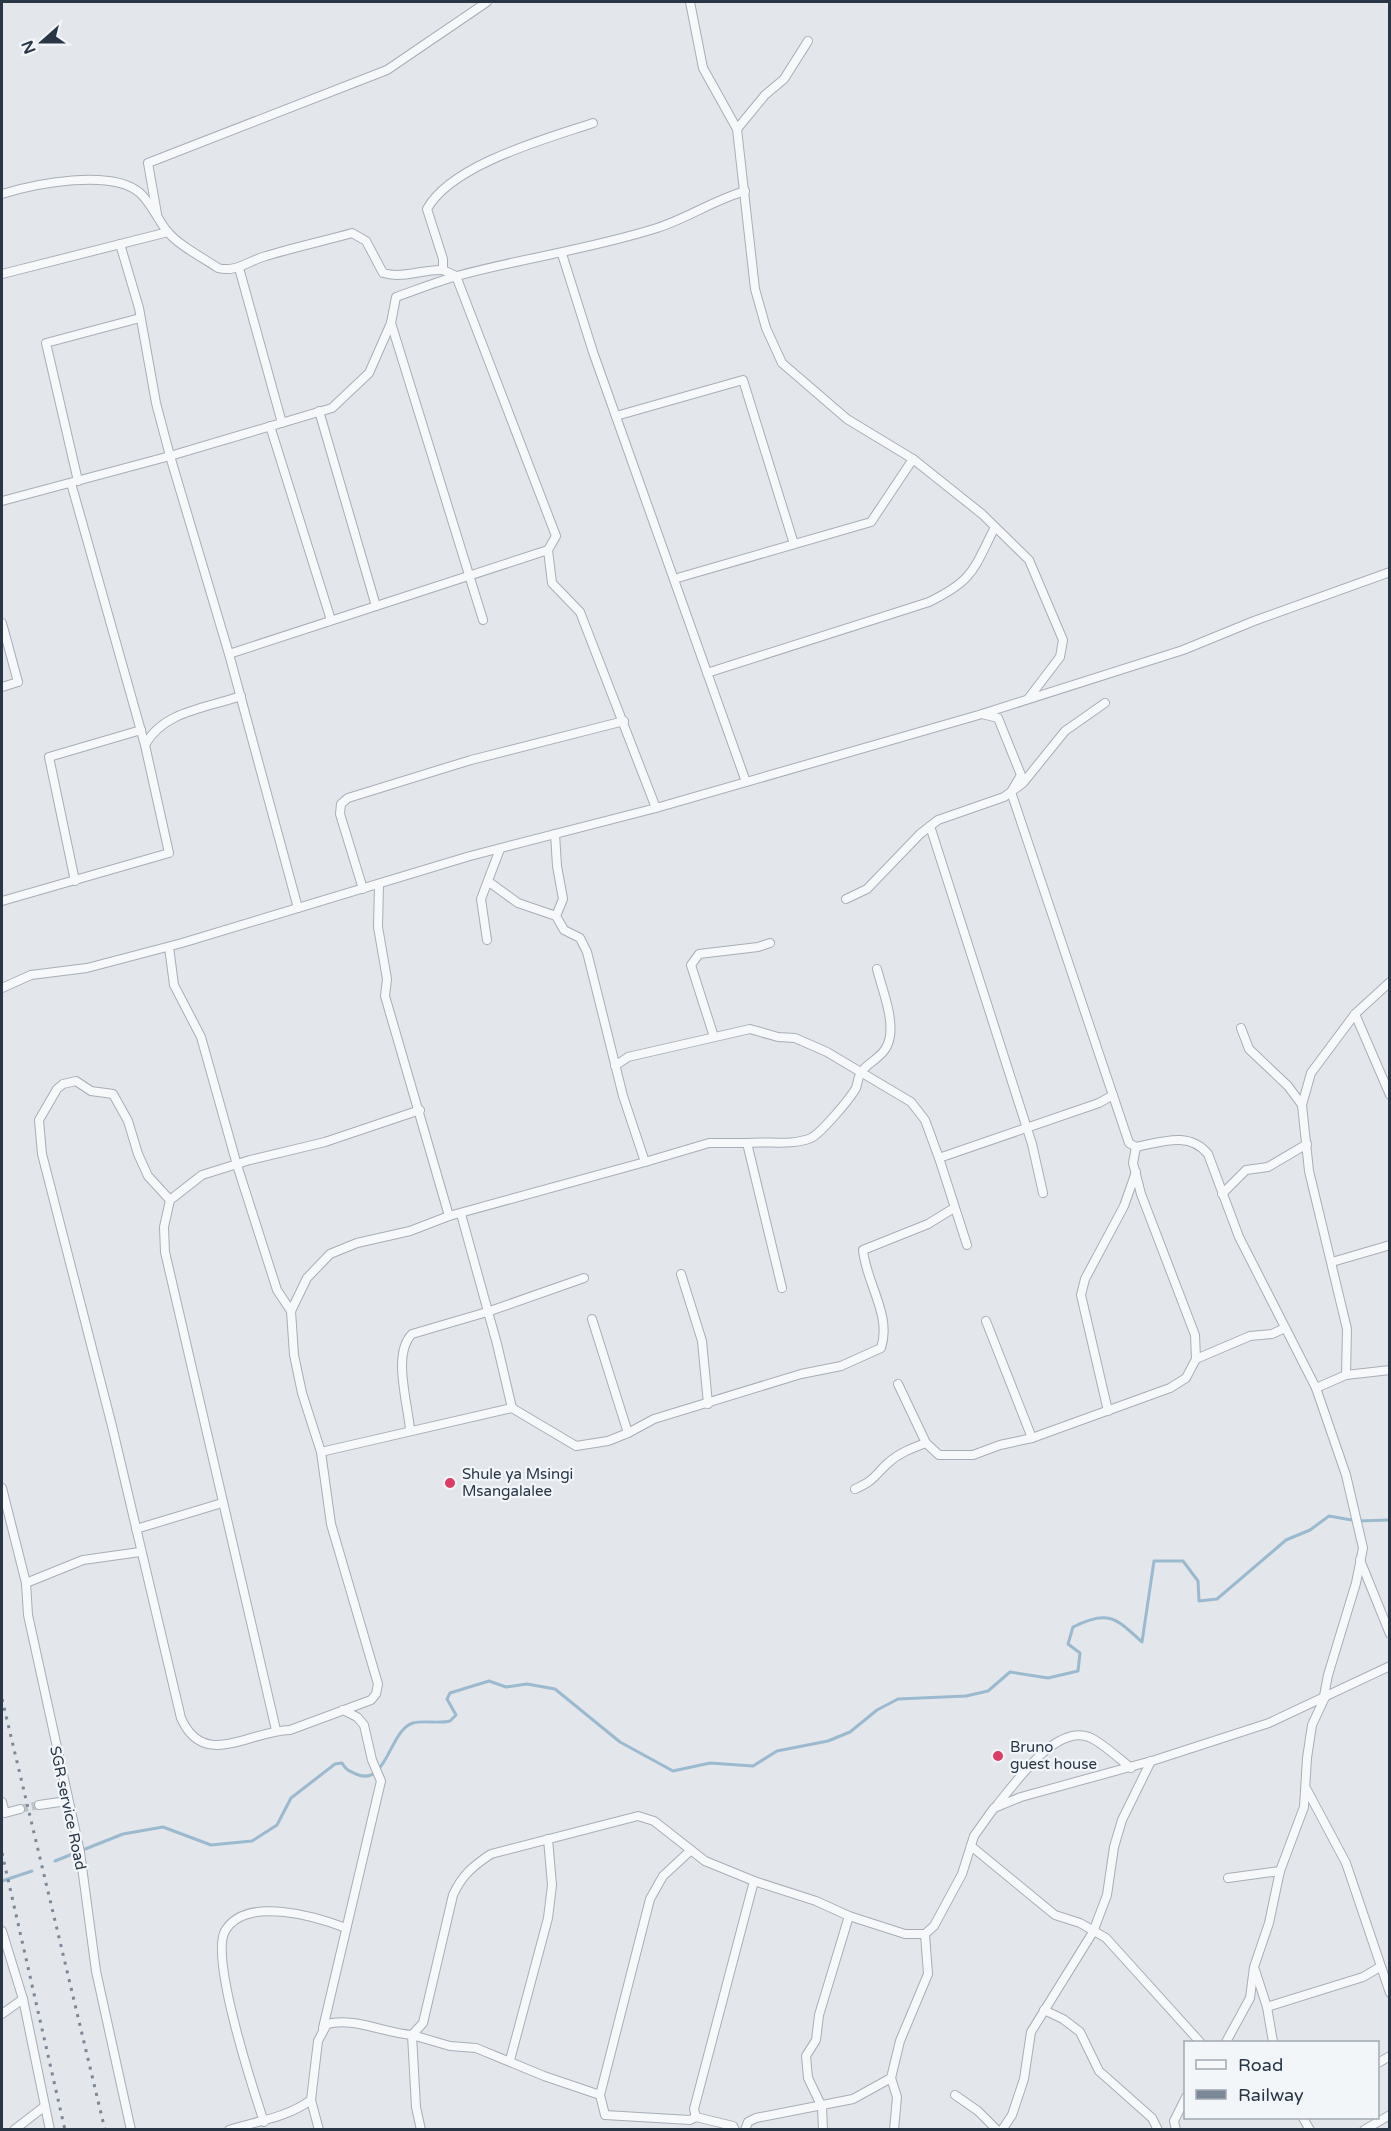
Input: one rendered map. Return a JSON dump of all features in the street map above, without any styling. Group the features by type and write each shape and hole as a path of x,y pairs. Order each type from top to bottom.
{"street":[{"path":"158,218 148,163 387,70 487,2"},
{"path":"690,2 703,68 737,129 755,289 766,328 782,363 847,419 913,459 995,527 1029,560 1064,640 1060,657 1028,699"},
{"path":"737,129 765,95 784,79 808,41"},
{"path":"443,270 443,259 427,209 434,197 484,161 593,123"},
{"path":"2,194 33,186 83,180 114,180 139,192 168,232 218,268 239,268 264,256 352,233 366,241 383,273 395,276 429,269 443,270 456,276 556,536 548,550 552,583 580,612 656,808"},
{"path":"2,501 170,456 332,408 369,373 391,323 396,297 456,276 562,254 657,228 690,215 718,199 745,191"},
{"path":"2,274 168,232"},
{"path":"120,244 141,318 156,403 170,456 241,696 298,908"},
{"path":"562,254 616,416 746,782"},
{"path":"239,268 282,423"},
{"path":"2,901 169,853 145,745 75,482 46,343 141,318"},
{"path":"391,323 483,620"},
{"path":"616,416 743,380 794,544"},
{"path":"319,411 376,606"},
{"path":"270,426 331,620"},
{"path":"674,579 871,522 913,459"},
{"path":"707,673 929,602 956,589 968,578 995,527"},
{"path":"229,654 548,550"},
{"path":"2,988 31,975 87,968 169,947 500,849 656,808 982,714 1183,650 1254,621 1389,572"},
{"path":"2,623 18,682 2,687"},
{"path":"145,745 162,723 186,712 241,696"},
{"path":"846,899 867,888 938,820 1004,797 1023,783 1065,731 1106,704"},
{"path":"982,714 998,718 1021,775 1011,792 1130,1143 1136,1147 1181,1138 1200,1144 1208,1154 1239,1237 1316,1388 1348,1484 1363,1548 1325,1695 1312,1725 1306,1758 1307,1790 1300,1821 1280,1871 1269,1923 1254,1967 1250,1998 1227,2041"},
{"path":"363,889 340,814 341,804 348,798 471,760 624,721"},
{"path":"75,881 49,757 141,730"},
{"path":"930,826 1026,1129 1043,1193"},
{"path":"555,834 557,866 563,899 556,916"},
{"path":"487,940 481,899 500,849"},
{"path":"489,882 518,903 556,916 564,930 580,938 587,952 615,1066 645,1162"},
{"path":"379,884 378,927 387,979 385,996 449,1216"},
{"path":"714,1037 691,965 699,954 758,947 770,943"},
{"path":"169,947 174,985 201,1037 237,1165 277,1290 291,1311"},
{"path":"170,1200 148,1176 138,1154 128,1121 112,1094 92,1091 76,1081 63,1084 57,1089 39,1120 42,1154 185,1727 195,1740 204,1746 228,1744 276,1730 290,1730 371,1700 376,1694 378,1684 331,1524 321,1452 302,1393 294,1355 291,1311 307,1278 330,1254 357,1243 410,1231 449,1216 709,1143 797,1142 811,1138 825,1129 831,1117 851,1097 861,1072 877,1061 890,1037 889,1018 877,969"},
{"path":"1346,1375 1347,1329 1309,1171 1302,1106 1311,1073 1354,1014 1389,982"},
{"path":"1354,1014 1389,1095"},
{"path":"1241,1028 1249,1049 1288,1086 1302,1106"},
{"path":"615,1066 628,1057 714,1037 729,1036 750,1029 778,1037 795,1038 861,1072 910,1102 925,1120 967,1245"},
{"path":"939,1158 1099,1103 1113,1095"},
{"path":"276,1730 165,1252 164,1227 170,1200 202,1175 325,1142 420,1110"},
{"path":"747,1143 782,1288"},
{"path":"1222,1194 1246,1170 1268,1167 1307,1144"},
{"path":"898,1384 926,1443 939,1455 960,1456 1032,1438 1170,1388 1186,1378 1196,1359 1195,1335 1141,1194 1133,1163 1136,1147"},
{"path":"1108,1411 1081,1295 1085,1279 1124,1206 1136,1172"},
{"path":"321,1452 512,1408 576,1446 608,1440 654,1419 708,1404 718,1398 801,1374 841,1366 880,1348 886,1333 864,1263 863,1250 883,1244 928,1224 954,1208"},
{"path":"461,1214 512,1408"},
{"path":"1332,1262 1389,1245"},
{"path":"681,1274 702,1341 708,1404"},
{"path":"410,1430 402,1359 404,1342 412,1335 584,1278"},
{"path":"592,1319 627,1433"},
{"path":"986,1321 1032,1438"},
{"path":"1196,1359 1250,1336 1272,1334 1286,1328"},
{"path":"1316,1388 1346,1375 1389,1370"},
{"path":"855,1489 874,1481 888,1463 906,1451 926,1443"},
{"name":"SGR service Road","path":"2,1488 26,1583 28,1615 80,1852 96,1971 131,2130"},
{"path":"136,1529 222,1503"},
{"path":"26,1583 83,1560 140,1552"},
{"path":"1360,1560 1389,1634"},
{"path":"994,1808 1021,1797 1131,1767 1269,1723 1389,1666"},
{"path":"319,2130 311,2100 318,2041 380,1797 381,1781 374,1766 364,1725 357,1717 343,1710"},
{"path":"421,2130 416,2107 412,2035 423,2024 453,1895 460,1880 471,1867 491,1854 638,1816 654,1821 705,1861 754,1881 816,1901 849,1916 905,1934 925,1934 934,1926 949,1899 985,1818 1023,1772 1055,1744 1077,1734 1091,1738 1131,1767"},
{"path":"1002,2130 1012,2115 1024,2079 1031,2032 1094,1930 1107,1894 1114,1848 1122,1820 1151,1761"},
{"path":"1307,1790 1346,1863 1389,1993"},
{"path":"39,1805 67,1801"},
{"path":"2,1802 4,1813 20,1809"},
{"path":"510,2060 548,1918 552,1885 548,1839"},
{"path":"971,1846 1056,1915 1094,1930 1106,1938 1198,2041"},
{"path":"691,1850 663,1876 650,1899 600,2095 604,2115 690,2120 696,2117 733,2126 735,2130"},
{"path":"1228,1878 1280,1871"},
{"path":"696,2117 694,2109 754,1881"},
{"path":"264,2122 240,2052 220,1943 226,1929 247,1915 271,1912 312,1915 346,1928"},
{"path":"823,2130 822,2107 808,2078 806,2056 816,2040 819,2015 849,1916"},
{"path":"2,1931 23,1999 50,2130"},
{"path":"894,2130 897,2097 891,2078 900,2041 928,1974 925,1934"},
{"path":"1254,1967 1267,2007 1273,2041"},
{"path":"1267,2007 1371,1974 1380,1967"},
{"path":"2,2014 23,1999"},
{"path":"1044,2010 1063,2019 1080,2032 1099,2071 1152,2118 1158,2130"},
{"path":"323,2028 327,2024 344,2022 391,2033 412,2035 450,2046 476,2048 510,2060 544,2076 600,2095"},
{"path":"745,2130 748,2122 756,2118 822,2107 853,2099 891,2078"},
{"path":"955,2095 978,2110 997,2130"},
{"path":"1176,2130 1174,2121 1184,2099"},
{"path":"229,2130 264,2122 301,2108 311,2100"},
{"path":"14,2130 45,2106"},
{"path":"1364,2130 1389,2115"}],"waterway":[{"path":"55,1861 123,1834 163,1827 211,1845 252,1841 277,1825 291,1798 335,1764 342,1763 356,1774 366,1776 375,1773 405,1728 417,1722 450,1721 456,1715 447,1699 450,1693 489,1681 506,1687 527,1684 555,1689 620,1742 673,1771 710,1763 753,1766 777,1751 828,1741 850,1732 877,1710 898,1699 966,1696 988,1691 1010,1672 1048,1678 1078,1671 1080,1653 1068,1644 1073,1627 1085,1621 1095,1618 1111,1619 1125,1627 1142,1642 1154,1561 1183,1561 1198,1581 1199,1601 1217,1599 1286,1540 1310,1530 1329,1516 1357,1521 1390,1520"},
{"path":"2,1881 32,1871"}],"tunnel":[{"path":"20,1809 39,1805"}],"railway":[{"path":"2,1699 105,2130"},
{"path":"2,1853 65,2130"}],"place":[{"name":"Shule ya Msingi Msangalalee","path":"450,1483"},
{"name":"Bruno guest house","path":"998,1756"}]}
